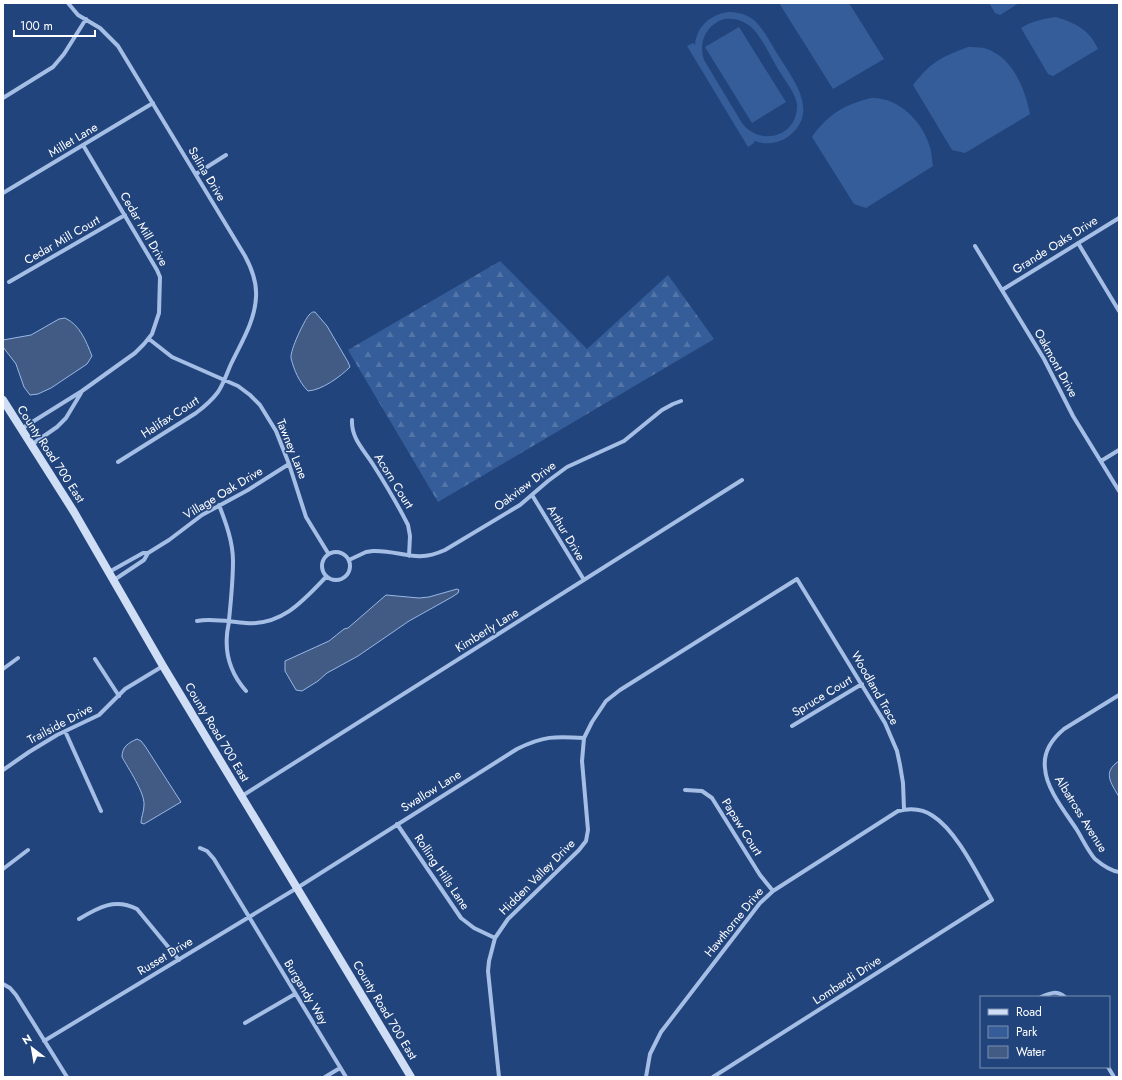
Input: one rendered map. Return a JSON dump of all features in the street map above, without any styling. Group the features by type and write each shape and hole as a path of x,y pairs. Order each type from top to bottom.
{"main road":[{"name":"County Road 700 East","path":"3,400 74,512 163,666 411,1077"}],"street":[{"name":"Salina Drive","path":"68,3 78,15 107,33 118,46 246,256 251,267 256,286 255,305 252,318 225,380"},
{"path":"3,98 44,74 57,63 86,19"},
{"name":"Millet Lane","path":"3,193 153,103"},
{"name":"Cedar Mill Drive","path":"20,429 82,391 135,353 149,339 155,327 159,313 160,277 154,263 83,145"},
{"path":"196,174 226,155"},
{"name":"Cedar Mill Court","path":"9,282 125,215"},
{"name":"Grande Oaks Drive","path":"1002,290 1119,218"},
{"path":"1078,243 1119,311"},
{"name":"Oakmont Drive","path":"975,246 1044,358 1073,416 1119,490"},
{"name":"Tawney Lane","path":"149,339 172,357 244,390 260,405 276,431 289,464 306,517 328,554"},
{"name":"Halifax Court","path":"118,462 201,409 215,396 225,380"},
{"path":"31,445 57,427 66,418 82,391"},
{"name":"Oakview Drive","path":"349,560 366,552 373,551 422,557 431,556 445,550 532,496 562,470 578,461 624,441 662,410 681,401"},
{"name":"Acorn Court","path":"352,420 353,430 357,441 373,464 408,525 410,536 409,556"},
{"path":"1101,462 1119,450"},
{"name":"Village Oak Drive","path":"112,576 143,553 148,553 169,540 202,515 248,490 289,464"},
{"name":"Kimberly Lane","path":"242,796 742,480"},
{"name":"Arthur Drive","path":"532,496 584,580"},
{"path":"219,505 227,525 232,549 232,582 226,640 230,666 240,684 246,691"},
{"path":"338,551 349,560 350,569 344,577 335,580 326,577 321,564 322,560 328,554 338,551"},
{"name":"Village Oak Drive","path":"112,576 144,560 148,553"},
{"path":"197,621 209,620 256,623 275,620 298,605 326,577"},
{"name":"Woodland Trace","path":"772,594 797,579 862,684 885,723 897,751 903,783 904,809"},
{"name":"Hidden Valley Drive","path":"499,1077 488,971 495,938 508,919 579,850 586,841 588,830 582,761 584,738 592,722 606,701 620,690 772,594"},
{"path":"3,669 18,658"},
{"path":"95,659 119,696"},
{"name":"Trailside Drive","path":"3,770 29,752 65,731 99,715 125,689 163,666"},
{"name":"Spruce Court","path":"792,726 862,684"},
{"name":"Albatross Avenue","path":"1118,872 1106,866 1094,857 1055,796 1046,776 1045,757 1053,738 1064,728 1119,695"},
{"path":"65,731 101,811"},
{"name":"Swallow Lane","path":"297,888 526,744 538,739 558,736 584,738"},
{"name":"Papaw Court","path":"685,790 702,791 712,798 760,875 773,891"},
{"name":"Hawthorne Drive","path":"646,1077 650,1054 661,1032 760,903 773,891 888,816 904,809"},
{"name":"Lombardi Drive","path":"713,1077 992,900 955,839 938,820 932,815 914,809 904,809"},
{"name":"Rolling Hills Lane","path":"397,824 461,918 474,928 495,938"},
{"name":"Burgandy Way","path":"200,848 207,851 214,859 346,1077"},
{"path":"3,869 28,850"},
{"name":"Russet Drive","path":"44,1040 297,888"},
{"path":"79,919 99,908 120,904 129,905 137,909 178,960"},
{"path":"3,984 10,988 16,995 67,1077"},
{"path":"1043,996 1053,992 1063,996"},
{"path":"245,1024 295,994"},
{"path":"325,1077 340,1068"},
{"path":"1109,1068 1114,1077"}],"green space":[{"path":"779,3 849,3 884,59 833,89"},
{"path":"989,3 1019,3 1000,15 995,13"},
{"path":"728,12 738,13 748,16 754,20 764,32 796,85 801,96 803,106 802,117 798,127 789,136 781,141 763,143 754,141 754,143 748,147 687,46 693,43 695,45 698,32 706,22","holes":["727,19 742,21 752,28 792,92 797,104 795,118 784,132 767,136 758,135 749,130 742,123 704,60 702,47 705,35 712,25"]},
{"path":"1056,17 1081,28 1091,37 1098,49 1053,76 1048,74 1021,28 1038,21"},
{"path":"739,27 786,102 752,123 705,47"},
{"path":"968,47 984,48 994,52 1010,66 1021,84 1030,114 965,153 952,150 913,85 931,65 950,54"},
{"path":"871,98 892,102 910,114 923,131 928,141 933,166 866,208 854,204 812,137 824,122 837,112 845,107"},
{"path":"500,261 587,349 668,275 714,339 438,502 348,350"}],"water":[{"path":"312,312 315,312 327,326 350,367 330,382 319,388 308,391 297,376 291,354 304,323"},
{"path":"65,318 79,329 92,356 87,364 51,388 38,394 30,395 24,387 16,364 3,347 3,340 31,335 59,319"},
{"path":"457,589 459,590 458,593 452,597 409,621 358,656 327,673 318,681 302,691 296,690 285,671 285,661 329,641 344,629 348,628 386,595 419,598 429,597"},
{"path":"137,739 145,746 181,802 144,824 141,823 141,819 144,810 144,800 136,781 122,757 126,746"},
{"path":"1119,761 1119,797 1111,782 1109,774 1114,765"}]}
